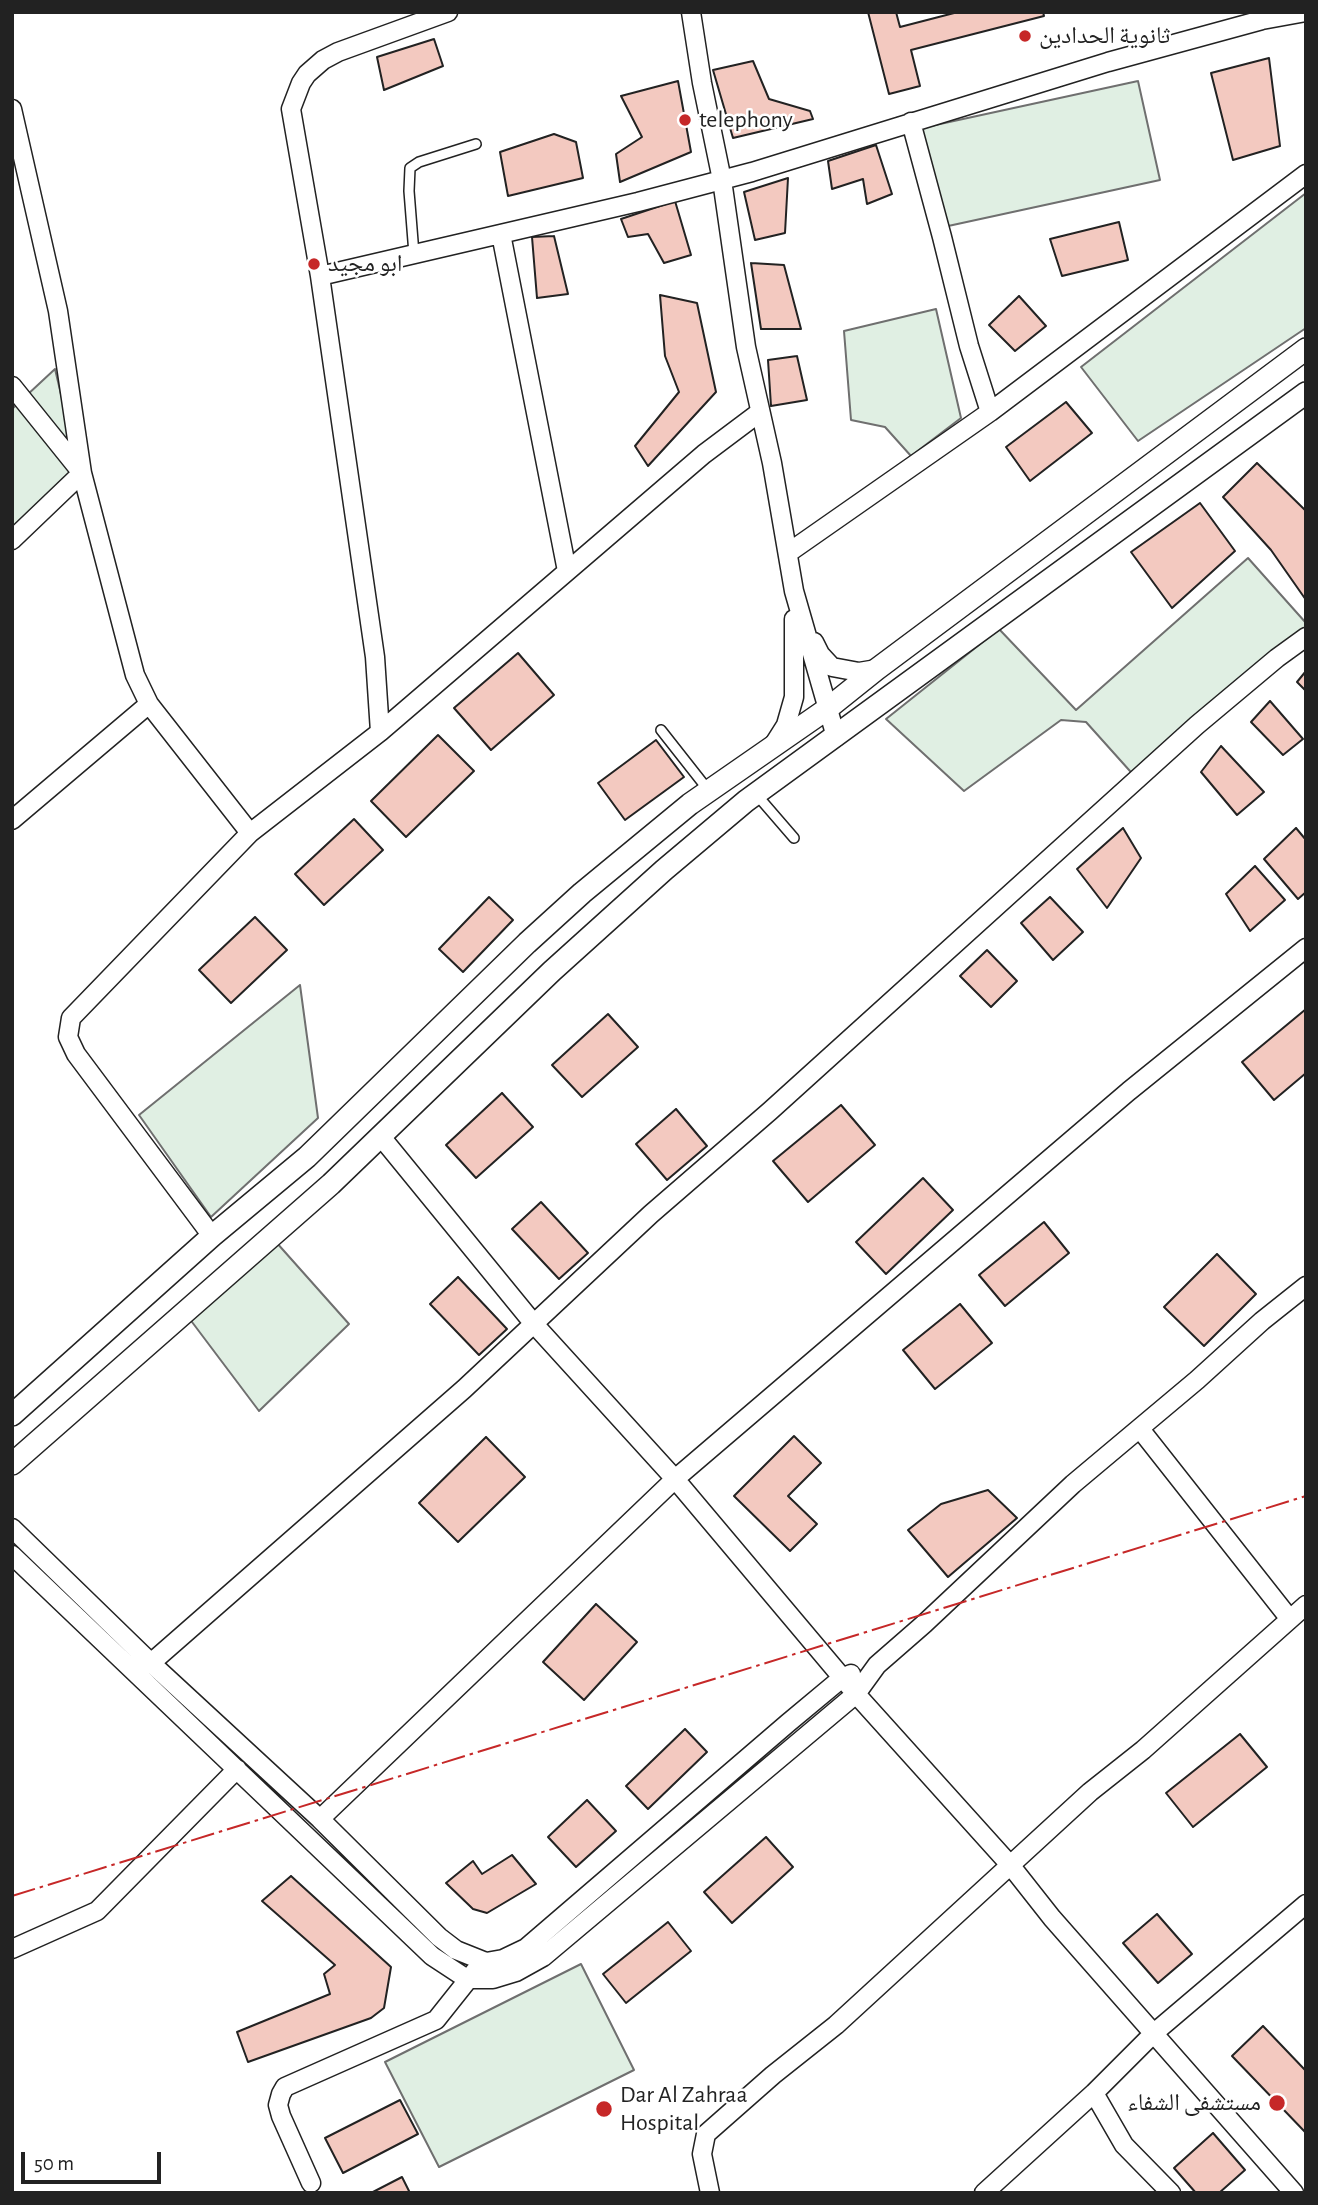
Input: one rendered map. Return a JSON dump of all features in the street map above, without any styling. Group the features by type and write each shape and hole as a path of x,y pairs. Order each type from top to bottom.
{"street":[{"path":"380,732 375,657 320,276 291,109 307,74 323,60 448,12"},
{"path":"691,12 722,180 747,347 772,463 794,591 836,737"},
{"path":"320,276 722,180 1108,62 1262,20 1306,12"},
{"path":"12,109 58,311 82,473 135,675 149,704 250,833"},
{"path":"911,122 969,346 990,412"},
{"path":"788,553 990,412 1306,174"},
{"path":"501,234 567,571"},
{"path":"12,1415 212,1236 307,1157 573,901 690,804 827,709 1306,349"},
{"path":"12,386 82,473"},
{"path":"12,1464 382,1138 499,1021 664,870 756,794 1306,393"},
{"path":"212,1236 76,1054 68,1037 71,1018 250,833 380,732 704,454 760,412"},
{"path":"12,540 82,473"},
{"path":"794,591 808,631 820,654 832,667 859,672 877,669"},
{"path":"767,750 778,740 791,710 794,591"},
{"path":"151,1663 464,1389 651,1214 770,1111 1197,725 1306,637"},
{"path":"12,820 149,704"},
{"path":"320,1819 675,1479 1129,1091 1306,948"},
{"path":"382,1138 534,1324 675,1479 842,1678 1011,1866 1052,1918 1294,2193"},
{"path":"307,1157 331,1184"},
{"path":"12,1555 432,1956 467,1979 493,1979 516,1972 542,1957 856,1694 877,1665 1073,1484 1306,1286"},
{"path":"1140,1429 1289,1618"},
{"path":"12,1528 151,1663 320,1819 439,1937 456,1950 486,1962 503,1959 526,1948 842,1678 877,1665"},
{"path":"710,2193 702,2154 706,2134 836,2025 1090,1792 1143,1750 1306,1605"},
{"path":"219,1752 232,1738"},
{"path":"12,1949 97,1911 237,1769"},
{"path":"984,2193 1154,2033 1306,1905"},
{"path":"311,2183 278,2105 285,2087 436,2020 467,1979 486,1962"},
{"path":"1094,2092 1124,2145 1171,2193"}],"lane":[{"path":"414,254 410,169 419,162 476,144"},
{"path":"661,730 709,791"},
{"path":"756,794 794,838"}],"green space":[{"path":"1138,81 1160,180 939,228 917,129"},
{"path":"1306,193 1306,328 1138,441 1081,367"},
{"path":"936,309 961,418 911,456 885,427 851,420 844,331"},
{"path":"55,369 81,479 12,543 12,409"},
{"path":"1248,558 1306,623 1306,632 1138,780 1086,722 1061,720 964,791 886,719 999,629 1076,710"},
{"path":"300,985 318,1118 211,1217 139,1115"},
{"path":"276,1242 349,1324 259,1411 189,1318"},
{"path":"581,1964 634,2070 439,2167 385,2062"}],"building":[{"path":"868,12 896,12 900,27 958,12 1043,12 1044,16 911,50 920,86 889,94"},
{"path":"434,39 443,66 384,90 377,57"},
{"path":"1269,58 1280,146 1233,160 1211,73"},
{"path":"753,61 769,99 810,111 813,119 733,138 713,70"},
{"path":"678,81 691,152 620,182 616,154 642,137 621,96"},
{"path":"554,134 576,142 583,178 508,196 500,152"},
{"path":"876,145 892,194 867,204 863,179 832,189 828,161"},
{"path":"788,178 785,233 755,240 744,192"},
{"path":"675,201 691,255 664,263 648,234 628,237 621,219"},
{"path":"1119,222 1128,260 1062,276 1050,239"},
{"path":"554,236 568,294 537,298 532,237"},
{"path":"751,263 784,265 801,329 761,329"},
{"path":"660,295 697,303 716,392 648,466 635,446 679,392 665,356"},
{"path":"1019,296 1046,326 1015,351 989,325"},
{"path":"797,356 807,400 771,406 768,360"},
{"path":"1066,402 1092,433 1030,481 1006,447"},
{"path":"1257,463 1306,511 1306,600 1271,550 1223,497"},
{"path":"1200,503 1235,551 1172,608 1131,552"},
{"path":"518,653 554,695 491,750 454,708"},
{"path":"1306,671 1306,691 1297,682"},
{"path":"1270,701 1303,739 1283,755 1251,722"},
{"path":"438,735 474,771 406,837 371,801"},
{"path":"656,740 684,777 625,820 598,783"},
{"path":"1221,746 1264,792 1237,815 1201,772"},
{"path":"354,819 383,850 324,905 295,874"},
{"path":"1123,828 1141,858 1107,908 1077,869"},
{"path":"1296,828 1306,840 1306,892 1298,899 1264,859"},
{"path":"1255,866 1285,900 1250,931 1226,894"},
{"path":"489,897 513,920 463,972 439,949"},
{"path":"1050,897 1083,932 1053,960 1021,923"},
{"path":"255,917 287,950 231,1003 199,970"},
{"path":"987,950 1017,981 991,1007 960,976"},
{"path":"1306,1009 1306,1073 1274,1100 1242,1062"},
{"path":"608,1014 638,1047 582,1097 552,1065"},
{"path":"502,1093 533,1127 476,1178 446,1145"},
{"path":"841,1105 875,1145 808,1202 773,1161"},
{"path":"676,1109 707,1146 667,1180 636,1144"},
{"path":"923,1178 953,1210 886,1274 856,1242"},
{"path":"541,1202 588,1253 559,1279 512,1229"},
{"path":"1044,1222 1069,1253 1005,1306 979,1275"},
{"path":"1217,1254 1256,1294 1204,1346 1164,1307"},
{"path":"458,1277 507,1329 479,1355 430,1304"},
{"path":"960,1304 992,1343 935,1389 903,1350"},
{"path":"794,1436 821,1463 788,1496 817,1524 790,1551 734,1496"},
{"path":"486,1437 525,1477 458,1542 419,1503"},
{"path":"988,1490 1017,1518 948,1577 908,1530 941,1504"},
{"path":"596,1604 637,1642 584,1700 543,1662"},
{"path":"685,1729 707,1752 648,1809 626,1786"},
{"path":"1240,1734 1267,1767 1193,1827 1166,1793"},
{"path":"587,1800 616,1831 576,1867 548,1837"},
{"path":"766,1837 793,1867 732,1923 704,1892"},
{"path":"512,1855 536,1884 487,1913 473,1909 446,1883 473,1861 482,1874"},
{"path":"291,1876 391,1967 384,2008 371,2018 248,2062 237,2032 330,1994 324,1974 335,1965 262,1901"},
{"path":"1157,1914 1192,1954 1158,1983 1123,1943"},
{"path":"668,1922 691,1951 626,2003 603,1974"},
{"path":"1263,2026 1306,2071 1306,2133 1232,2056"},
{"path":"400,2100 418,2134 343,2173 325,2138"},
{"path":"1213,2133 1245,2170 1219,2193 1196,2193 1174,2168"},
{"path":"402,2177 410,2193 371,2193"}],"power":[{"path":"12,1896 1306,1496"}],"place":[{"name":"ثانوية الحدادين","path":"1025,36"},
{"name":"telephony","path":"685,120"},
{"name":"ابو مجيد","path":"314,264"},
{"name":"مستشفى الشفاء","path":"1277,2103"},
{"name":"Dar Al Zahraa Hospital","path":"604,2109"}]}
